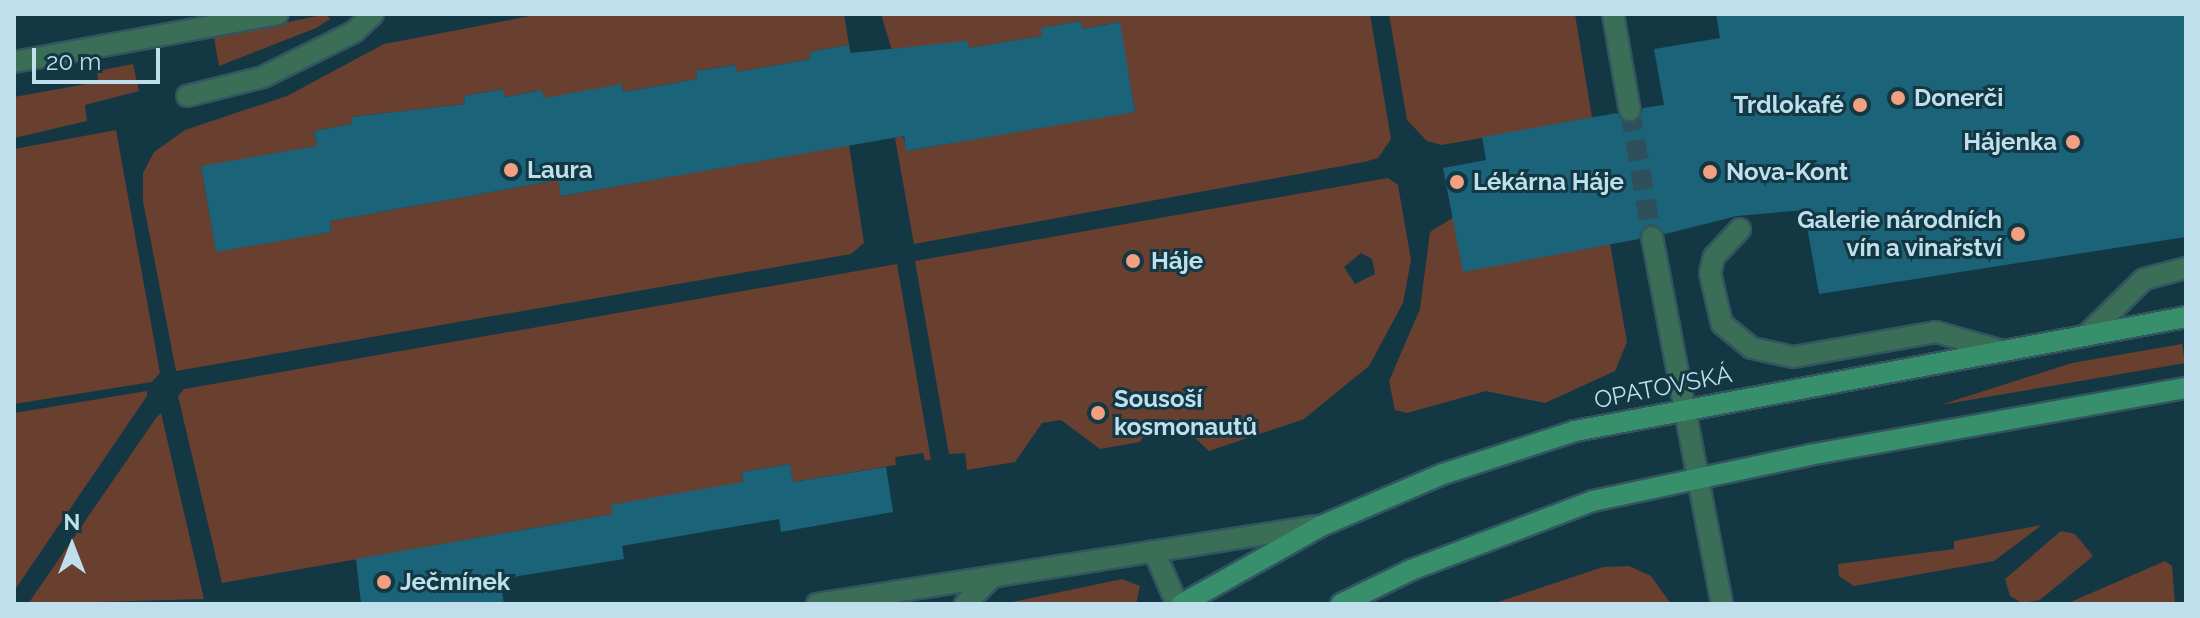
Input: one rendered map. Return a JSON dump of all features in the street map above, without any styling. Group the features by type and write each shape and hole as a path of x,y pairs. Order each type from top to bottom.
{"main road":[{"name":"OPATOVSKÁ","path":"1179,604 1321,526 1443,474 1575,431 2186,317"},
{"path":"1341,604 1572,507 1700,477 2186,388"}],"street":[{"path":"14,62 278,14"},
{"path":"187,96 263,77 354,32 373,14"},
{"path":"1613,14 1630,111"},
{"path":"1740,229 1714,257 1710,273 1722,324 1752,348 1793,357 1936,332 1999,350"},
{"path":"1652,237 1722,604"},
{"path":"2088,334 2144,279 2186,268"},
{"path":"817,604 1321,526"},
{"path":"1154,551 1179,604"},
{"path":"965,604 991,578"}],"shaded area":[{"path":"326,14 330,19 316,28 219,66 214,38"},
{"path":"541,14 844,14 849,45 810,52 811,59 737,72 735,65 696,71 697,79 623,92 622,85 545,106 542,90 504,97 502,89 464,96 465,104 351,117 352,124 314,131 317,146 201,167 216,251 331,232 330,221 558,180 562,196 849,145 864,243 851,254 176,371 143,201 143,173 154,152 185,130 287,96 384,44"},
{"path":"881,14 1370,14 1391,139 1378,158 1364,162 914,244 895,138 903,136 907,151 1135,111 1119,22 1082,29 1080,21 1042,28 1042,36 969,48 967,41 894,57"},
{"path":"1389,14 1575,14 1592,118 1442,145 1427,141 1407,120"},
{"path":"133,64 139,91 85,105 87,121 14,138 14,97 98,82 97,71"},
{"path":"116,130 160,373 152,382 14,404 14,149"},
{"path":"1388,178 1398,185 1411,260 1403,303 1369,366 1304,419 1209,451 1176,420 1150,425 1140,442 1100,449 1061,420 1042,423 1015,462 967,470 965,453 949,454 915,261","holes":["1361,253 1372,259 1375,274 1355,284 1344,267"]},
{"path":"1454,217 1463,271 1610,244 1627,342 1615,371 1545,403 1486,391 1407,413 1395,410 1389,381 1420,309 1430,232"},
{"path":"897,264 931,460 925,460 923,453 895,457 896,465 793,482 790,464 742,472 743,482 613,514 222,583 178,396 184,389"},
{"path":"2182,344 2185,363 1940,405 2072,363"},
{"path":"147,391 147,396 14,591 14,413"},
{"path":"161,413 204,599 28,604 156,418"},
{"path":"2042,525 1994,561 1854,586 1839,576 1838,564 1954,549 1954,541"},
{"path":"2061,531 2075,534 2093,556 2040,600 2022,603 2010,596 2005,579"},
{"path":"2165,561 2172,566 2175,604 2066,604"},
{"path":"1629,566 1651,576 1671,604 1492,604 1603,567"},
{"path":"1122,579 1140,586 1136,604 1003,604"}],"building":[{"path":"1716,14 2186,14 2186,237 1819,294 1804,210 1737,216 1665,234 1650,224 1639,239 1463,272 1443,168 1486,160 1482,137 1617,113 1625,123 1638,121 1643,108 1664,105 1654,49 1720,38"},
{"path":"1081,21 1082,29 1120,22 1135,112 906,151 904,136 561,196 558,180 330,221 331,232 216,252 201,166 317,146 314,131 352,124 351,117 465,104 464,96 503,89 504,97 542,90 544,98 622,84 623,92 697,79 696,71 736,65 737,72 811,59 809,52 849,45 851,53 967,41 969,48 1042,36 1041,28"},
{"path":"790,464 793,482 886,467 893,512 781,532 779,519 622,546 624,559 500,579 504,604 361,604 356,559 613,514 611,505 743,482 742,472"}],"tunnel":[{"path":"1630,111 1652,237"}],"place":[{"name":"Donerči","path":"1898,98"},
{"name":"Trdlokafé","path":"1860,105"},
{"name":"Hájenka","path":"2073,142"},
{"name":"Laura","path":"511,170"},
{"name":"Nova-Kont","path":"1710,172"},
{"name":"Lékárna Háje","path":"1457,182"},
{"name":"Galerie národních vín a vinařství","path":"2018,234"},
{"name":"Háje","path":"1133,261"},
{"name":"Sousoší kosmonautů","path":"1098,413"},
{"name":"Ječmínek","path":"384,582"}]}
